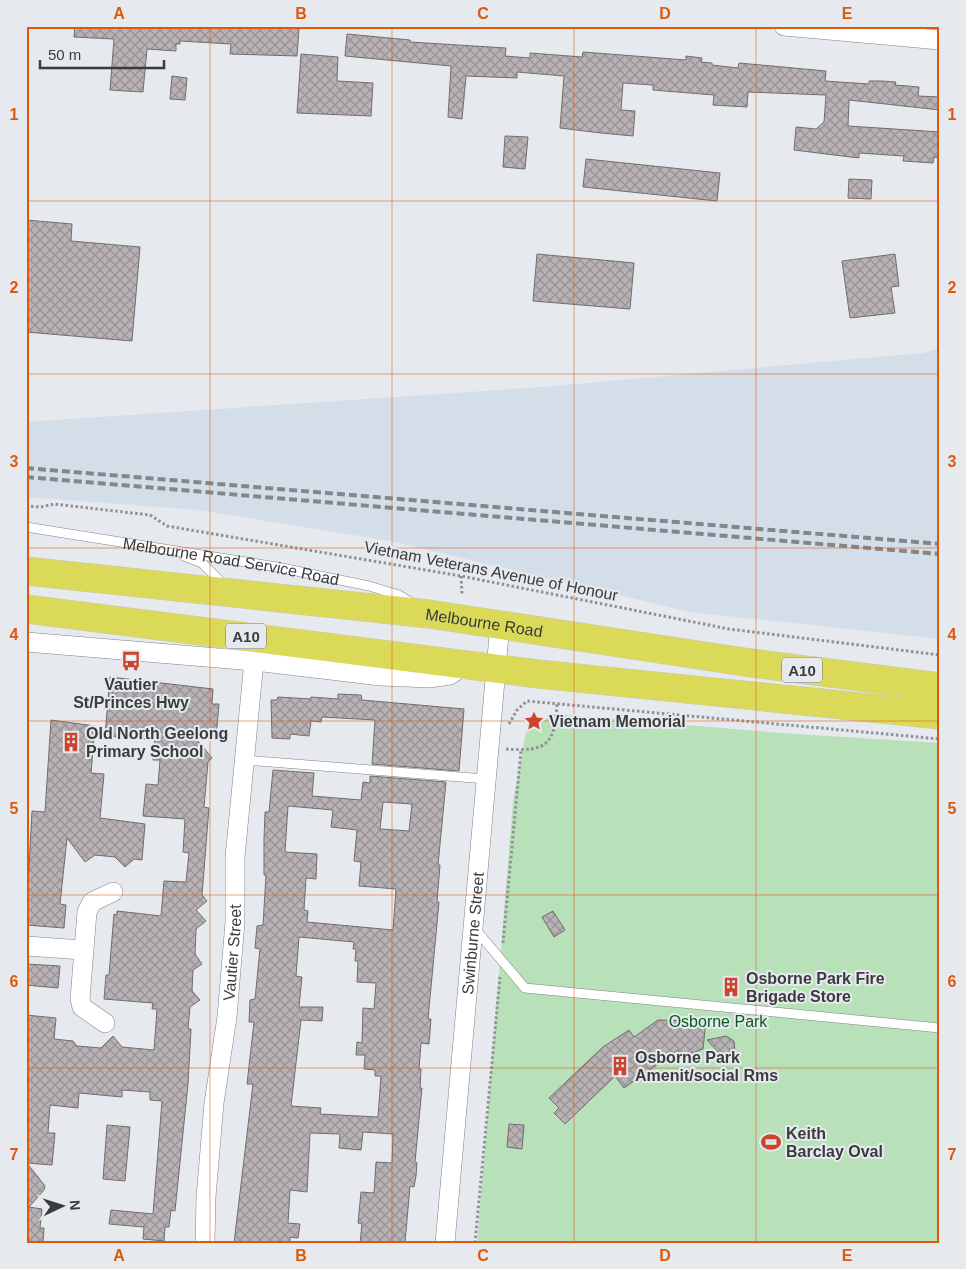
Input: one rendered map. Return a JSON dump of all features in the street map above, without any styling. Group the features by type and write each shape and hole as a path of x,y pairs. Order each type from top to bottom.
{"highway":[{"name":"Melbourne Road","path":"26,571 429,614 762,664 940,686"},
{"name":"A10","path":"28,603 496,668 844,707 940,715"}],"street":[{"path":"784,26 940,40"},
{"name":"Swinburne Street","path":"445,1243 500,624"},
{"path":"26,642 254,661 381,676 430,678 450,676 466,664"},
{"name":"Vautier Street","path":"205,1243 206,1197 214,1112 227,1018 235,922 235,857 254,661"},
{"path":"105,1023 82,1006 80,999 87,912 92,902 113,892"},
{"path":"26,946 83,950"}],"lane":[{"name":"Melbourne Road Service Road","path":"26,527 277,567 369,586 399,595 429,614"},
{"path":"168,550 202,564 230,592"},
{"path":"243,760 486,779"},
{"path":"473,927 525,988 940,1028"}],"path":[{"name":"Vietnam Veterans Avenue of Honour","path":"26,506 41,507 54,504 150,515 168,526 461,576 729,630 940,655"},
{"path":"461,576 462,594"},
{"path":"508,728 517,710 527,700 940,739"},
{"path":"506,741 505,749 530,750 542,747 550,738 556,725 557,703"},
{"path":"475,1243 521,750"}],"shaded area":[{"path":"940,348 940,639 690,612 390,541 198,510 26,497 26,422 542,387 923,353"}],"green space":[{"name":"Osborne Park","path":"554,714 781,733 940,743 940,1243 477,1243 513,801 526,732"}],"building":[{"path":"75,26 259,26 299,29 297,56 230,54 231,44 180,41 180,44 176,44 176,51 147,49 143,92 110,90 114,39 74,37"},
{"path":"347,34 410,40 410,42 506,48 505,56 530,58 530,53 582,57 583,52 686,60 686,56 702,58 701,62 712,63 712,65 738,68 739,63 826,71 825,81 869,84 869,81 896,82 895,85 919,87 918,96 940,97 940,110 849,100 848,126 940,132 940,158 934,157 933,163 903,161 904,156 859,153 859,158 794,150 796,127 816,129 824,122 826,95 748,92 747,107 713,105 714,95 653,90 653,85 623,83 621,110 635,111 633,136 560,128 564,76 517,72 517,78 466,76 462,119 448,117 451,66 345,56"},
{"path":"301,54 338,57 337,81 373,83 371,116 297,113"},
{"path":"172,76 187,78 185,100 170,99"},
{"path":"505,136 528,137 525,169 503,167"},
{"path":"586,159 720,173 717,201 583,187"},
{"path":"849,179 872,180 871,199 848,198"},
{"path":"26,220 72,224 71,241 140,247 132,341 26,332"},
{"path":"537,254 634,263 630,309 533,301"},
{"path":"895,254 899,286 891,287 895,313 850,318 842,261"},
{"path":"110,677 213,689 212,704 219,704 216,738 193,735 212,758 208,762 204,807 209,808 202,895 207,901 196,910 206,921 196,929 195,954 202,964 193,970 192,991 200,1000 190,1007 188,1029 191,1029 188,1084 175,1211 171,1210 169,1227 165,1227 164,1241 143,1239 144,1227 109,1224 111,1210 153,1214 162,1101 150,1100 150,1092 122,1090 122,1097 79,1093 78,1108 50,1105 48,1133 55,1133 52,1165 27,1163 45,1186 44,1190 29,1207 42,1209 40,1228 44,1228 43,1243 26,1243 26,1015 56,1018 54,1039 73,1041 77,1046 101,1048 113,1036 122,1047 154,1050 157,1009 152,1009 153,1003 104,999 106,975 109,975 114,914 117,915 117,911 161,916 164,881 186,882 189,853 183,852 185,819 143,816 146,784 158,785 160,760 153,760 155,740 105,736"},
{"path":"338,694 361,695 362,700 464,709 459,771 372,764 375,720 322,717 321,722 311,721 309,736 290,734 290,739 272,738 271,700 277,700 278,697 338,699"},
{"path":"51,720 95,726 91,773 104,774 100,818 145,824 142,860 134,859 125,867 115,857 95,855 85,862 67,838 60,904 66,905 64,928 26,925 32,811 45,812"},
{"path":"273,770 314,773 312,796 361,800 363,782 370,783 370,776 446,782 438,865 440,865 437,902 439,902 428,1019 431,1019 429,1044 421,1043 419,1069 421,1069 420,1088 422,1088 415,1162 417,1163 416,1176 414,1187 410,1186 405,1243 360,1243 362,1224 358,1223 361,1192 374,1193 376,1162 392,1163 393,1134 363,1132 361,1150 339,1148 340,1134 310,1133 307,1192 290,1190 288,1223 300,1224 298,1238 290,1237 290,1243 234,1243 253,1084 247,1084 254,1022 249,1022 250,1000 255,999 260,949 255,948 257,926 263,925 266,875 264,875 265,812 269,812","holes":["383,802 412,804 409,831 380,829","288,806 333,810 331,827 357,830 354,861 361,862 359,886 396,889 393,930 307,922 308,911 304,910 306,878 316,879 317,854 285,852","299,937 354,942 353,949 356,949 355,961 358,961 357,982 376,983 374,1009 363,1008 362,1043 357,1042 356,1055 365,1055 364,1069 375,1070 375,1076 381,1076 378,1117 320,1114 321,1108 291,1106 301,1020 322,1021 323,1007 299,1007 302,977 296,976"]},
{"path":"553,911 565,930 554,937 542,917"},
{"path":"26,964 60,966 58,988 26,985"},
{"name":"Osborne Park Amenit/social Rms","path":"686,1018 706,1020 703,1049 681,1057 678,1050 624,1088 615,1076 565,1124 554,1113 559,1108 549,1098 603,1047 629,1030 634,1037 658,1020 685,1021"},
{"path":"726,1036 734,1041 735,1051 726,1055 720,1054 707,1040"},
{"path":"509,1124 524,1125 522,1149 507,1147"},
{"path":"107,1125 130,1127 125,1181 103,1179"}],"railway":[{"path":"26,468 940,544"},
{"path":"26,477 940,554"}],"place":[{"name":"Vautier St/Princes Hwy","path":"131,661"},
{"name":"Vietnam Memorial","path":"534,721"},
{"name":"Old North Geelong Primary School","path":"71,742"},
{"name":"Osborne Park Fire Brigade Store","path":"731,987"},
{"name":"Osborne Park Amenit/social Rms","path":"620,1066"},
{"name":"Keith Barclay Oval","path":"771,1142"}]}
